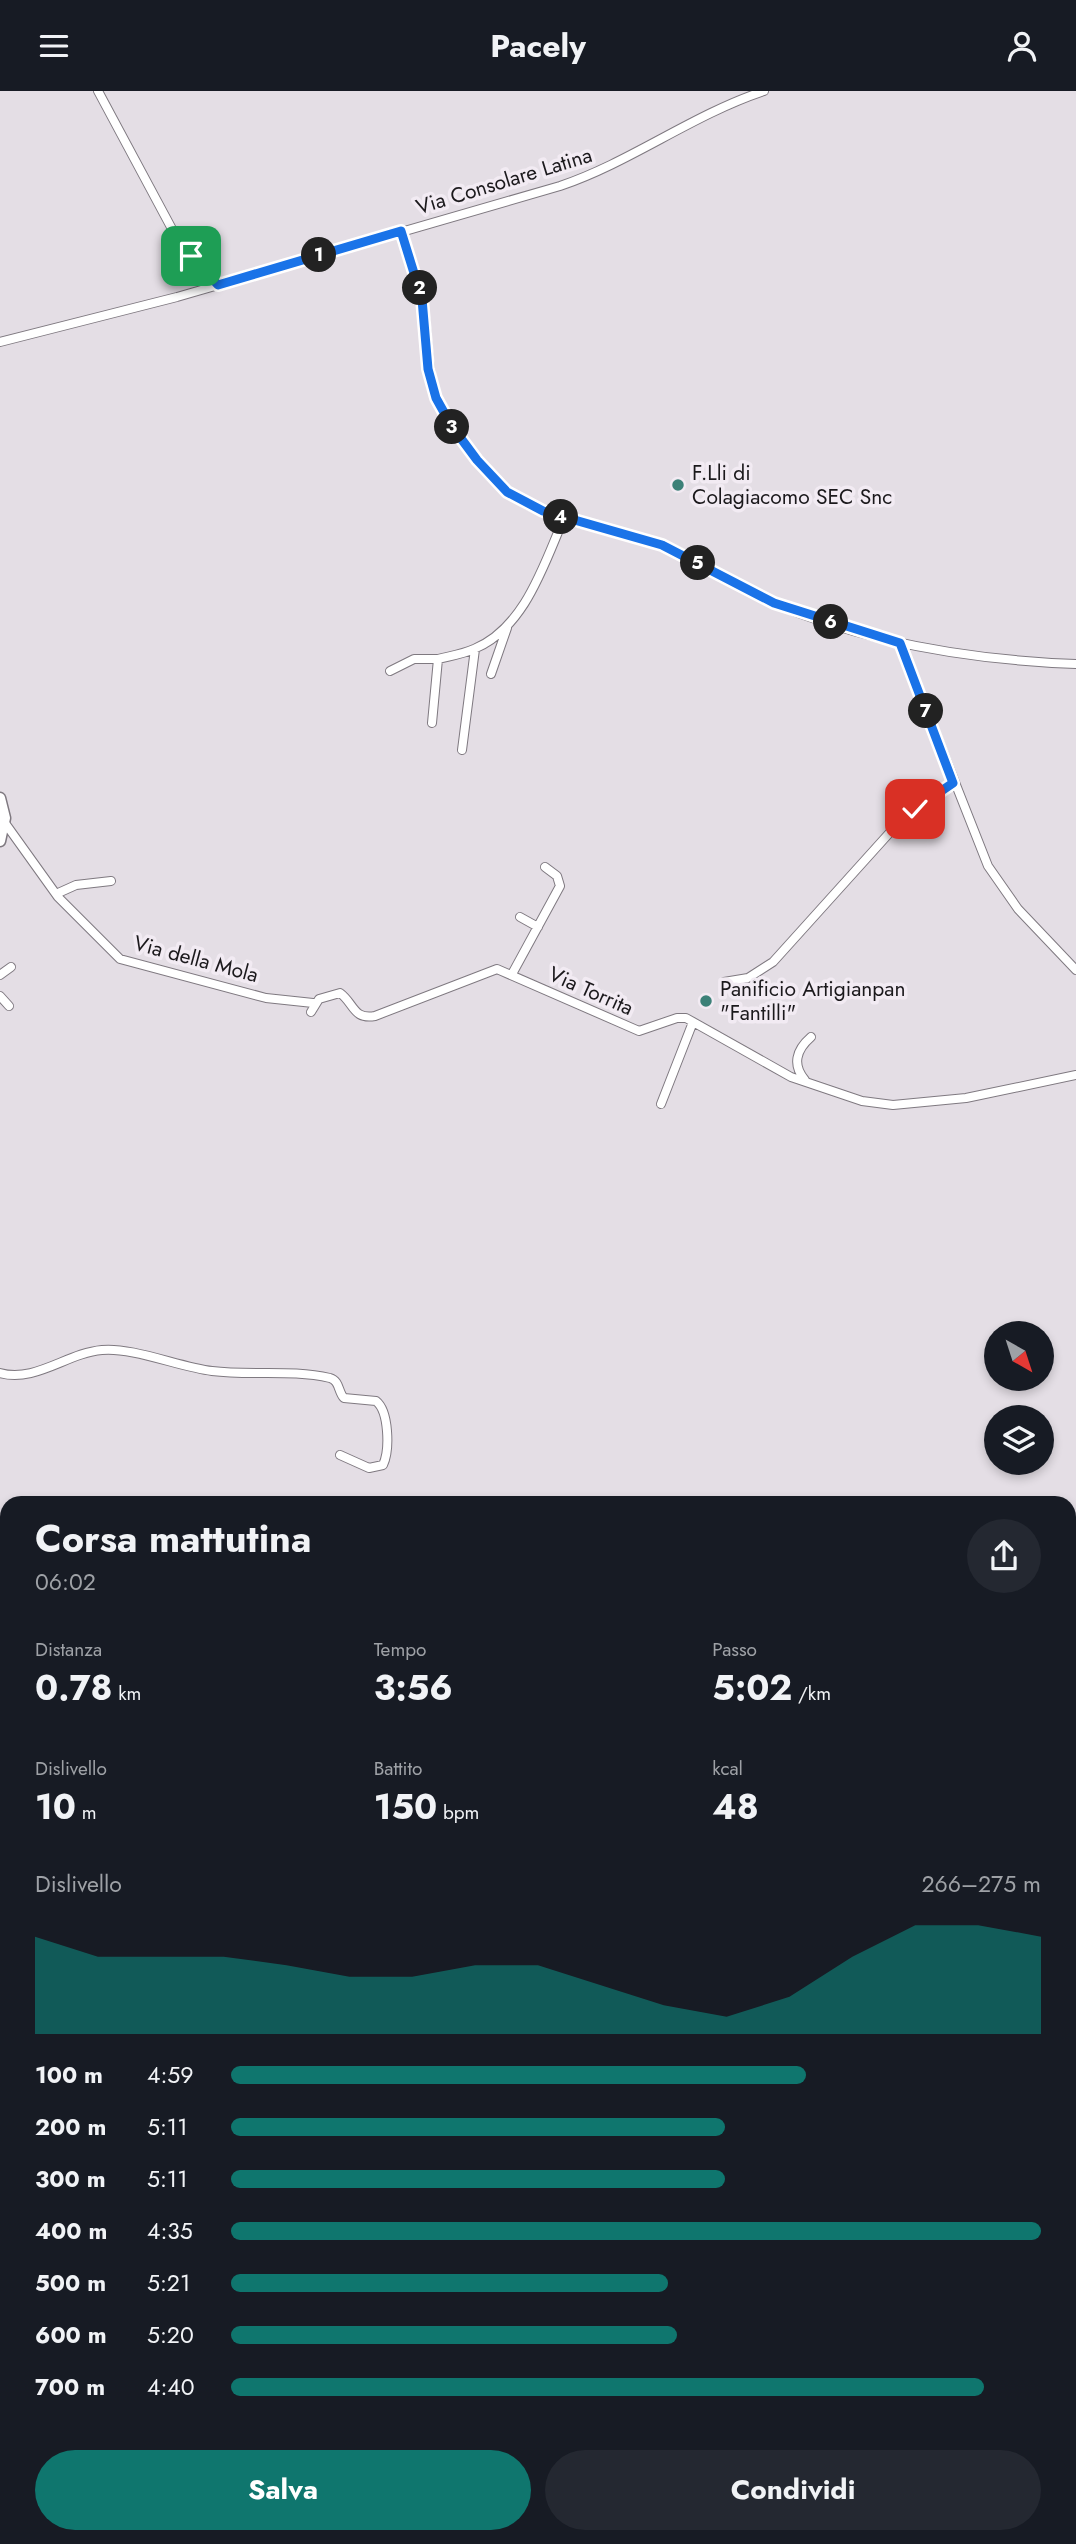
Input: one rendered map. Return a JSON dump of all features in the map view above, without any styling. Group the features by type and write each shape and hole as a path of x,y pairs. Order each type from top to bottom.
{"street":[{"path":"98,91 172,229 218,285"},
{"name":"Via Consolare Latina","path":"0,342 218,285 585,177 703,116 764,91"},
{"path":"401,231 422,299 430,380 445,416 482,466 507,492 525,503 564,518 662,545 774,603 900,643 977,657 1076,664"},
{"path":"491,674 507,628 534,585 564,518"},
{"path":"390,671 414,659 438,659 475,649 507,628"},
{"path":"900,643 979,848 995,877 1023,915 1076,970"},
{"path":"462,750 475,649"},
{"path":"432,723 438,659"},
{"path":"724,982 748,978 773,962 902,819 953,783"},
{"name":"Via della Mola","path":"0,798 5,823 56,894 111,952 125,962 312,1008"},
{"name":"Via della Mola","path":"0,841 5,823"},
{"path":"512,974 559,886 558,876 545,867"},
{"path":"56,894 76,885 111,881"},
{"path":"520,917 538,927"},
{"path":"0,975 11,967"},
{"name":"Via Torrita","path":"312,1008 325,996 342,993 356,1013 370,1017 487,971 500,970 639,1031 677,1018 693,1022"},
{"path":"0,996 9,1006"},
{"path":"661,1104 693,1022 761,1063 807,1083 851,1099 893,1105 980,1096 1076,1075"},
{"path":"807,1083 796,1064 799,1049 810,1037"},
{"path":"0,1373 24,1375 75,1355 107,1350 214,1371 278,1372 330,1378 338,1384 344,1398 376,1401 385,1414 386,1457 383,1465 369,1468 340,1455"}],"place":[{"name":"F.Lli di Colagiacomo SEC Snc","path":"678,485"},
{"name":"Panificio Artigianpan \"Fantilli\"","path":"706,1001"}],"route":[{"path":"191,256 218,285 401,231 422,299 431,386 451,425 477,460 507,492 543,511 662,545 774,603 900,643 953,783 915,809"}]}
